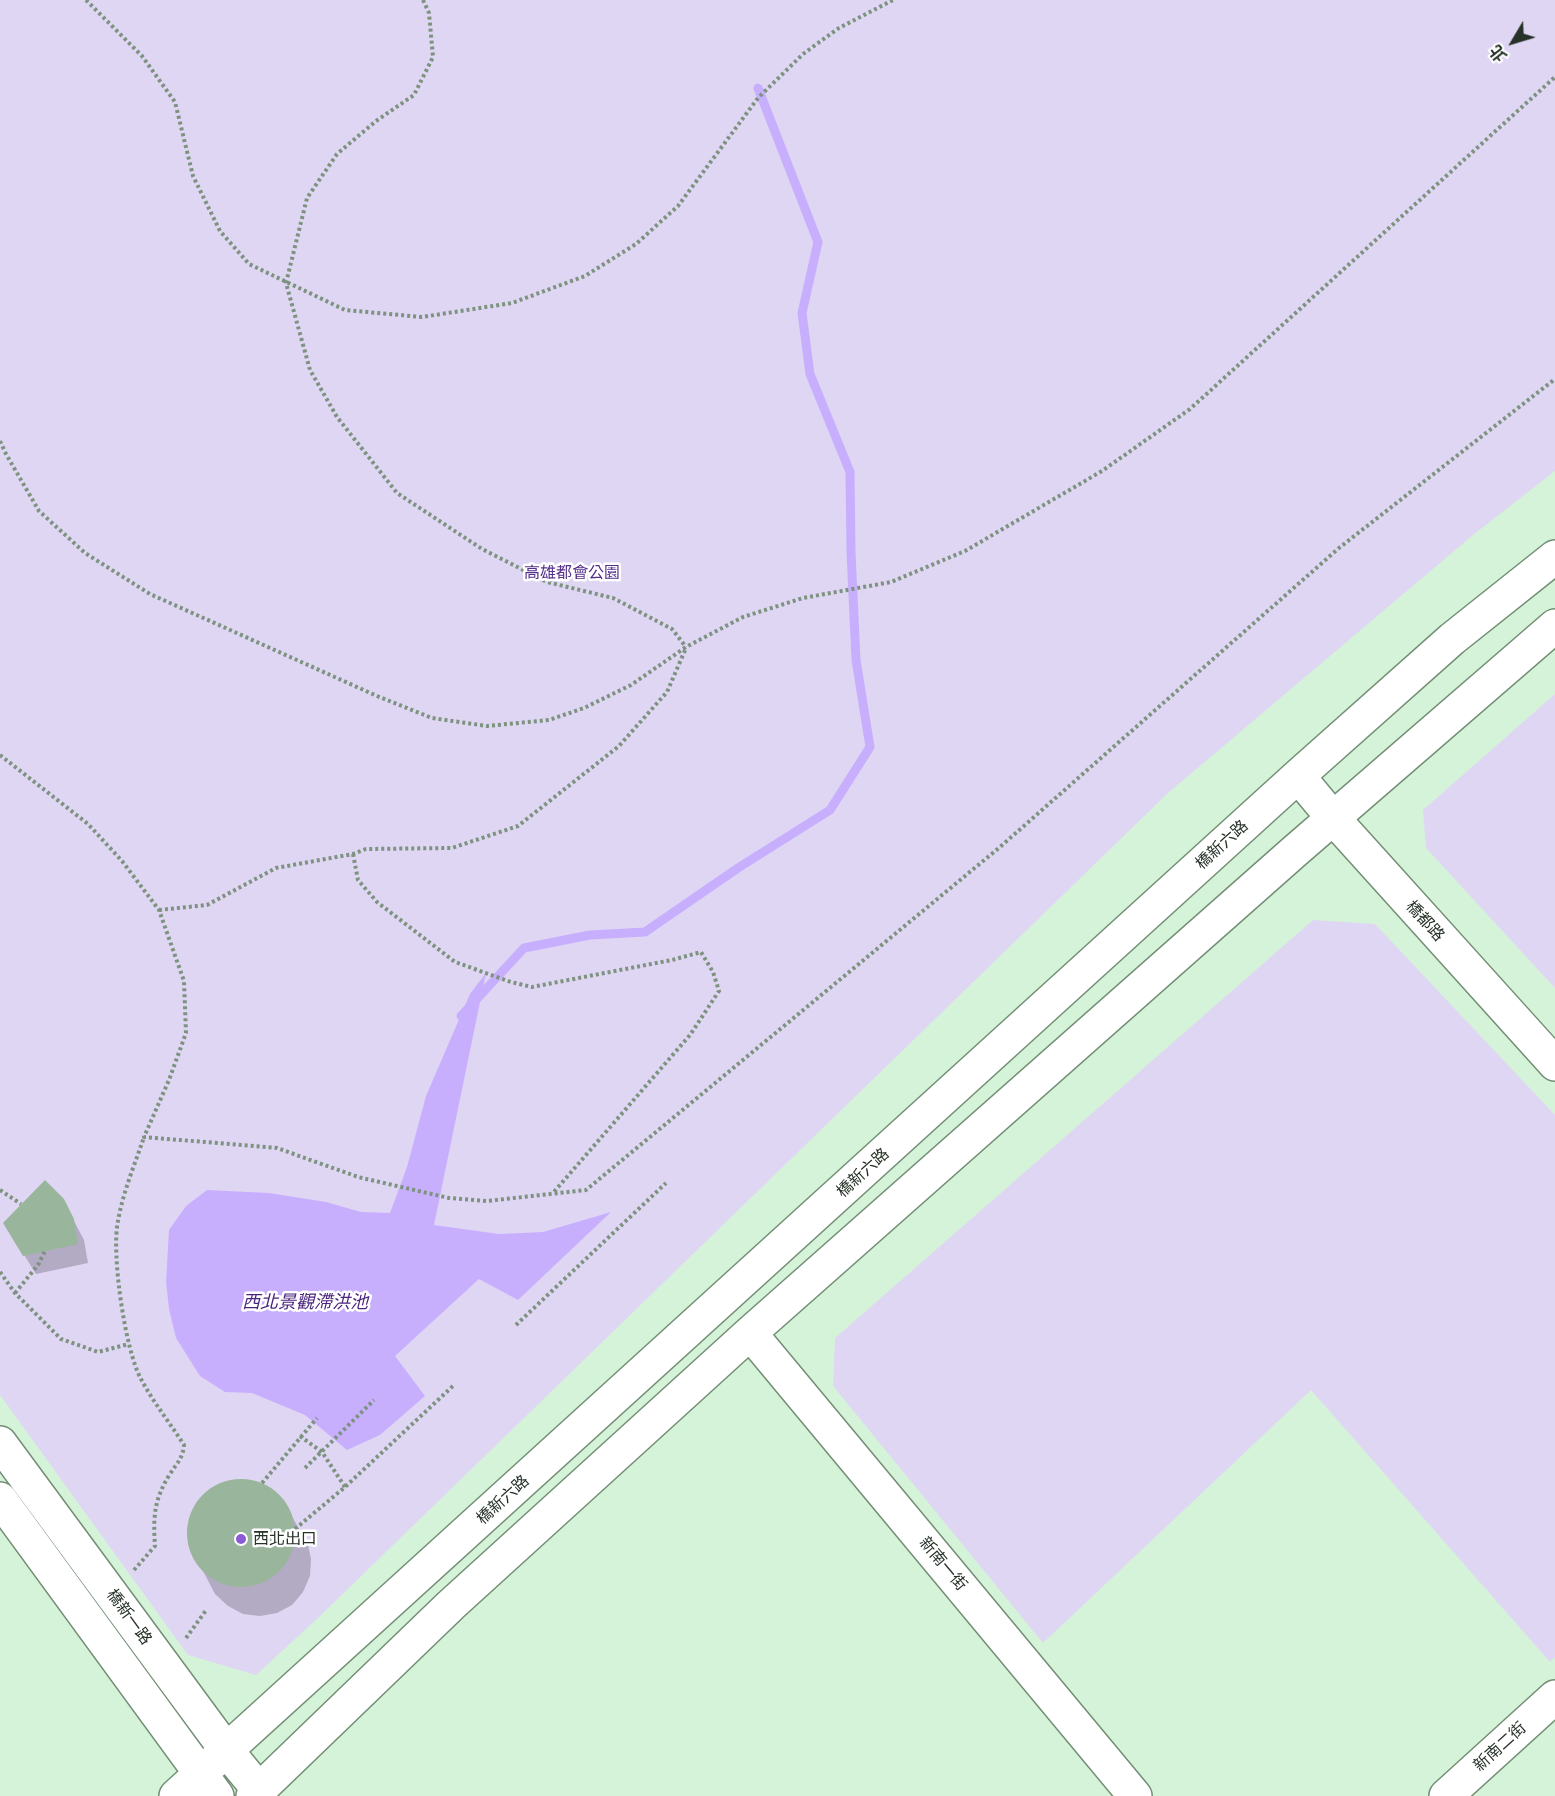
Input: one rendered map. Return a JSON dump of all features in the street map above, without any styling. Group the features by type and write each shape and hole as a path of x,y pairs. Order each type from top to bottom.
{"street":[{"name":"橋新六路","path":"176,1796 209,1785 227,1751 1298,776 1452,639 1555,557"},
{"path":"256,1793 451,1605 750,1333 1333,818 1555,626"},
{"name":"橋都路","path":"1298,776 1333,818 1555,1064"},
{"name":"新南一街","path":"750,1333 1135,1796"},
{"name":"橋新一路","path":"0,1443 256,1793"},
{"name":"橋新一路","path":"0,1499 209,1785"},
{"name":"新南二街","path":"1446,1796 1555,1697"}],"path":[{"path":"86,0 142,56 176,102 193,176 220,231 249,264 345,310 422,317 512,303 585,276 636,244 678,206 758,98 803,54 839,28 893,0"},
{"path":"423,0 429,13 434,57 414,95 376,121 337,154 307,198 286,283 310,370 337,417 396,493 482,549 547,582 613,598 672,629 686,647"},
{"path":"0,441 39,511 85,553 150,594 377,696 432,718 487,726 549,720 585,708 631,685 686,647 743,617 803,598 891,582 965,551 1102,471 1190,409 1555,77"},
{"path":"144,1137 277,1148 358,1177 450,1198 487,1201 586,1190 1000,847 1339,548 1555,379"},
{"path":"159,910 207,905 276,868 352,854 366,849 452,848 518,826 620,746 668,692 686,647"},
{"path":"0,755 88,824 122,861 159,910 184,981 186,1033 169,1080 144,1137 117,1222 117,1265 129,1344 140,1378 184,1445 183,1457 170,1474 153,1514 154,1546 113,1596"},
{"path":"352,854 358,880 377,902 454,962 511,982 532,987 672,960 701,952 713,972 719,991 690,1035 552,1194"},
{"path":"516,1325 666,1183"},
{"path":"0,1190 21,1204"},
{"path":"15,1293 38,1265 45,1251"},
{"path":"0,1272 15,1293 61,1339 98,1352 129,1344"},
{"path":"296,1529 345,1487 454,1385"},
{"path":"305,1468 374,1400"},
{"path":"262,1483 317,1418"},
{"path":"300,1436 321,1452 345,1487"}],"green space":[{"name":"高雄都會公園","path":"0,0 1555,0 1555,471 1473,535 1168,793 319,1617 256,1675 188,1655 0,1395"},
{"path":"1555,694 1555,988 1426,848 1423,810"},
{"path":"1313,920 1375,924 1555,1115 1555,1657 1550,1662 1311,1390 1043,1643 833,1386 835,1338"}],"water":[{"name":"西北景觀滯洪池","path":"486,973 434,1225 499,1234 543,1232 611,1212 518,1300 479,1279 395,1356 425,1396 380,1435 347,1450 305,1415 252,1393 225,1392 200,1376 176,1338 169,1309 166,1282 169,1230 186,1206 207,1190 269,1193 326,1202 361,1212 390,1213 407,1167 426,1096 470,994"}],"building":[{"path":"45,1180 64,1199 74,1219 78,1244 23,1256 3,1223"},
{"name":"西北出口","path":"241,1479 262,1483 279,1495 291,1512 295,1533 291,1554 279,1571 262,1583 241,1587 220,1583 203,1571 191,1554 187,1533 191,1512 203,1495 220,1483"}],"waterway":[{"path":"461,1016 524,948 590,935 645,932 738,868 830,810 870,747 856,660 850,472 810,374 802,313 818,242 758,88"}],"place":[{"name":"西北出口","path":"241,1539"}]}
